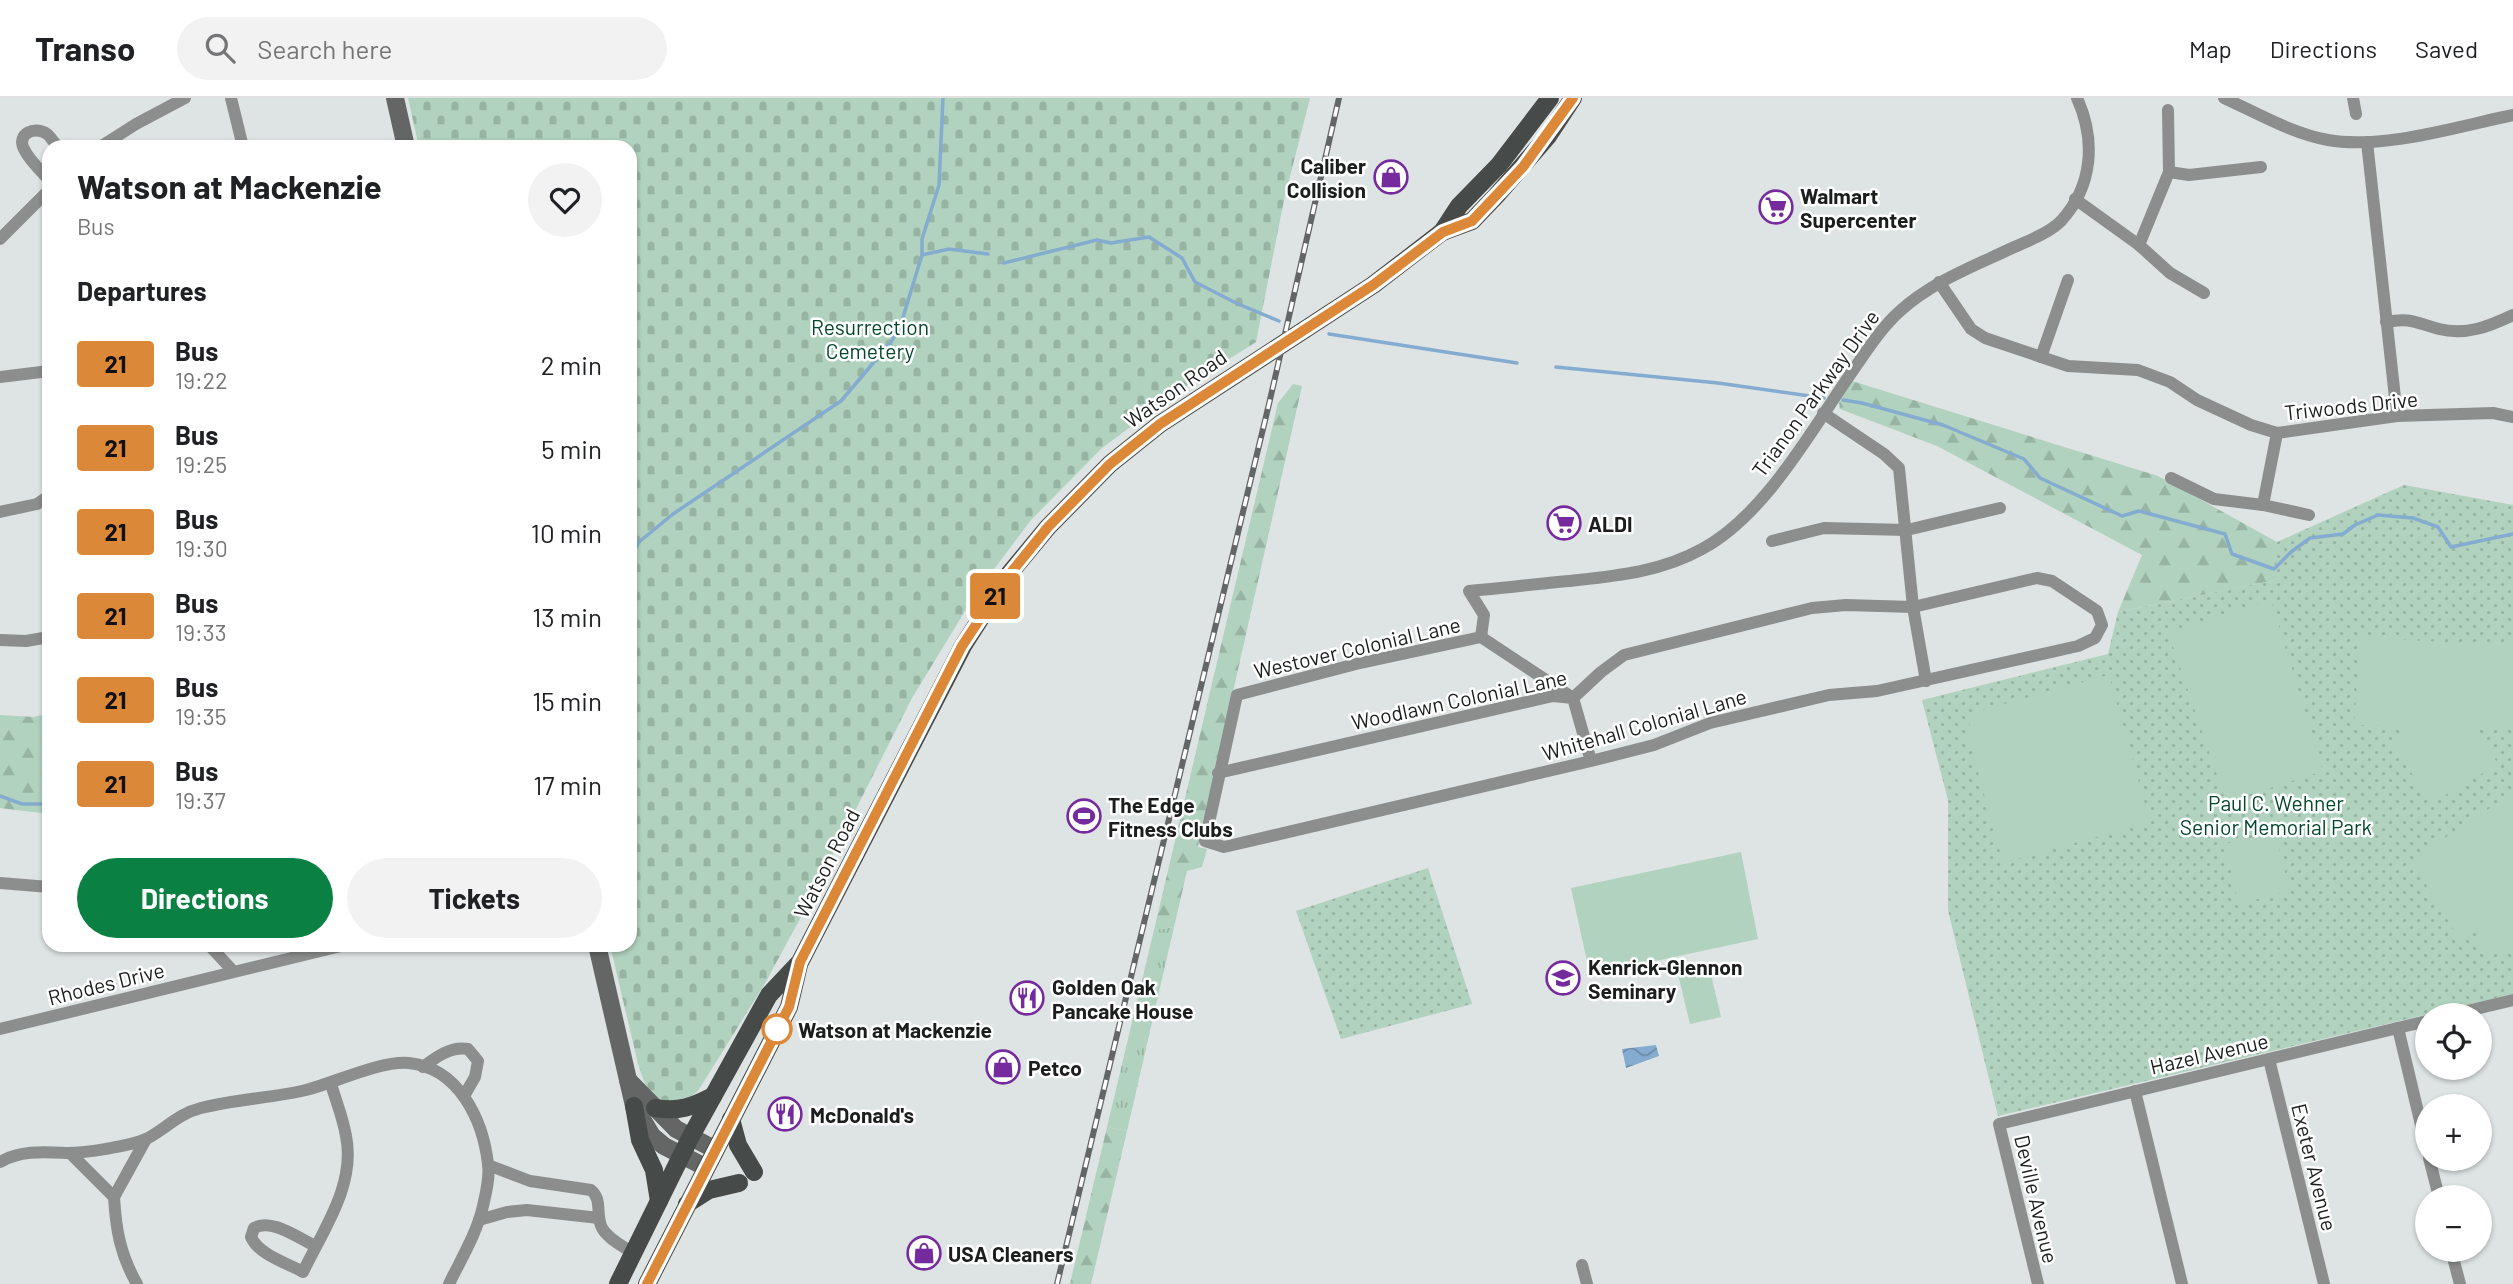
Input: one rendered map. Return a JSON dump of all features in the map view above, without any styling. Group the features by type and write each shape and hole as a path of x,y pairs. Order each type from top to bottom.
{"main road":[{"path":"395,98 404,140"},
{"name":"Watson Road","path":"1443,232 1459,206 1499,165 1550,98"},
{"name":"Watson Road","path":"647,1284 789,1007 800,962 962,646 1009,575 1048,527 1090,483 1137,441 1192,401 1373,285 1443,232 1472,221 1548,136 1573,98"},
{"path":"599,952 640,1140 654,1170 659,1201"},
{"name":"Watson Road","path":"618,1284 690,1138 769,995 800,962"},
{"path":"628,1080 676,1129 714,1149"},
{"path":"656,1108 678,1111 713,1096"},
{"path":"634,1106 652,1136 682,1156 705,1167"},
{"path":"731,1119 738,1146 754,1172"},
{"path":"687,1204 709,1190 739,1184"}],"street":[{"path":"112,140 186,98"},
{"path":"231,98 241,140"},
{"name":"Trianon Parkway Drive","path":"1469,591 1628,574 1667,564 1703,549 1748,514 1776,481 1871,344 1900,311 1939,282 2039,236 2060,221 2084,184 2091,156 2079,98"},
{"path":"2224,98 2294,129 2328,140 2367,142 2398,139 2513,115"},
{"path":"2353,98 2356,114"},
{"path":"2139,245 2169,172 2168,110"},
{"path":"42,172 23,149 24,134 39,130 52,140"},
{"path":"2367,142 2397,416"},
{"path":"2169,172 2189,175 2261,167"},
{"path":"0,239 42,197"},
{"path":"2076,199 2139,245 2170,273 2203,293"},
{"path":"2040,357 2068,280"},
{"name":"Triwoods Drive","path":"1939,282 1971,329 1986,338 2067,366 2138,370 2170,382 2197,400 2251,425 2277,433 2397,416 2493,414 2513,417"},
{"path":"2386,322 2406,318 2441,330 2463,332 2488,327 2513,315"},
{"path":"0,377 42,372"},
{"path":"1823,413 1884,454 1899,468 1913,607 1926,681"},
{"path":"2263,505 2277,433"},
{"path":"2171,478 2214,499 2263,505 2309,516"},
{"path":"0,512 42,501"},
{"path":"1772,541 1824,528 1907,530 2000,508"},
{"name":"Woodlawn Colonial Lane","path":"1218,773 1553,695 1573,698 1624,655 1812,608 1913,607 2038,578 2052,581 2097,611 2102,625 2095,638"},
{"name":"Westover Colonial Lane","path":"1469,591 1485,615 1481,637"},
{"name":"Westover Colonial Lane","path":"1218,773 1237,695 1356,663 1481,637 1573,698"},
{"path":"0,640 26,641 42,638"},
{"name":"Whitehall Colonial Lane","path":"1218,773 1205,841 1224,846 1591,761 1654,745 1710,723 1829,695 1877,691 1926,681 2078,646 2095,638"},
{"path":"1573,698 1591,761"},
{"path":"0,883 42,886"},
{"path":"215,952 233,971"},
{"name":"Rhodes Drive","path":"0,1029 315,952"},
{"path":"2492,1005 2513,1000"},
{"name":"Hazel Avenue","path":"1999,1124 2415,1024"},
{"path":"2398,1028 2415,1100"},
{"path":"423,1067 454,1049 468,1049 478,1061 478,1068 464,1096"},
{"name":"Exeter Avenue","path":"2269,1059 2324,1284"},
{"path":"0,1162 39,1151 70,1153 105,1149 146,1139 174,1119 200,1108 281,1096 331,1084 389,1064 410,1063 443,1075 464,1096 480,1129 488,1165 488,1183 479,1220 449,1284"},
{"path":"297,1284 337,1204 346,1170 347,1137 331,1084"},
{"path":"2135,1091 2182,1284"},
{"name":"Deville Avenue","path":"1999,1124 2038,1284"},
{"path":"137,1284 126,1266 116,1230 114,1197 146,1139"},
{"path":"70,1153 114,1197"},
{"path":"488,1165 530,1181 591,1190 598,1199 602,1228 611,1239 633,1253"},
{"path":"479,1220 527,1210 599,1218"},
{"path":"303,1272 254,1244 251,1237 254,1228 261,1224 270,1224 315,1246"},
{"path":"2454,1262 2460,1284"},
{"path":"1582,1265 1587,1284"}],"green space":[{"name":"Resurrection Cemetery","path":"408,98 1310,98 1284,200 1256,342 1183,388 1102,448 1031,520 976,593 912,698 764,985 698,1091 688,1099 664,1103 654,1096 645,1084 612,952 637,952 637,140 417,140"},
{"path":"1852,381 2158,476 2277,542 2277,580 2118,612 2142,555 1937,446 1840,409 1839,403"},
{"path":"1293,384 1302,386 1198,847 1207,849 1202,867 1187,871 1174,927 1154,930 1278,403"},
{"name":"Paul C. Wehner Senior Memorial Park","path":"2404,485 2513,505 2513,994 2475,1003 2415,1003 2415,1017 1998,1116 1948,910 1948,800 1922,700 2108,654 2118,612 2276,580 2277,542"},
{"path":"2271,600 2323,771 2226,802 2168,632"},
{"path":"2360,637 2513,646 2513,730 2470,729 2485,743 2498,764 2430,804 2393,742 2410,727 2354,725"},
{"path":"2109,675 2150,822 2003,863 1968,736 1971,713"},
{"path":"0,715 34,717 42,715 42,813 0,808"},
{"path":"2513,793 2513,949 2481,954 2477,931 2460,940 2411,860"},
{"path":"2275,832 2290,891 2238,904 2225,844"},
{"path":"1741,852 1758,939 1590,975 1571,888"},
{"path":"1428,868 1472,1004 1341,1039 1296,911"},
{"path":"1174,927 1127,1131 1107,1127 1154,930"},
{"path":"1708,962 1721,1017 1690,1024 1677,970"},
{"path":"1107,1127 1127,1131 1091,1284 1070,1284"}],"water":[{"path":"1656,1045 1659,1056 1626,1068 1622,1049"}],"waterway":[{"path":"637,546 673,514 841,401 891,342 900,327 922,255 922,239 939,185 943,98"},
{"path":"1004,263 1097,240 1111,243 1149,237 1182,258 1195,282 1279,321"},
{"path":"922,255 949,249 988,254"},
{"path":"1329,334 1517,363"},
{"path":"1556,367 1718,383 1824,398"},
{"path":"1843,400 1943,425 2024,459 2040,478 2122,516 2139,511 2225,534 2232,554 2274,569 2310,538 2343,534 2355,525 2378,515 2413,518 2438,527 2451,547 2513,534"},
{"path":"0,796 22,804 42,804"}],"railway":[{"path":"1057,1284 1269,404 1339,98"}],"bus line":[{"name":"21","path":"647,1284 789,1007 800,962 962,646 1009,575 1070,503 1137,441 1192,401 1373,285 1443,232 1472,221 1523,167 1573,98"}],"place":[{"name":"Caliber Collision","path":"1391,177"},
{"name":"Walmart Supercenter","path":"1776,207"},
{"name":"ALDI","path":"1564,523"},
{"name":"The Edge Fitness Clubs","path":"1084,816"},
{"name":"Kenrick-Glennon Seminary","path":"1563,978"},
{"name":"Golden Oak Pancake House","path":"1027,998"},
{"name":"Watson at Mackenzie","path":"777,1029"},
{"name":"Petco","path":"1003,1067"},
{"name":"McDonald's","path":"785,1114"},
{"name":"USA Cleaners","path":"924,1253"}]}
